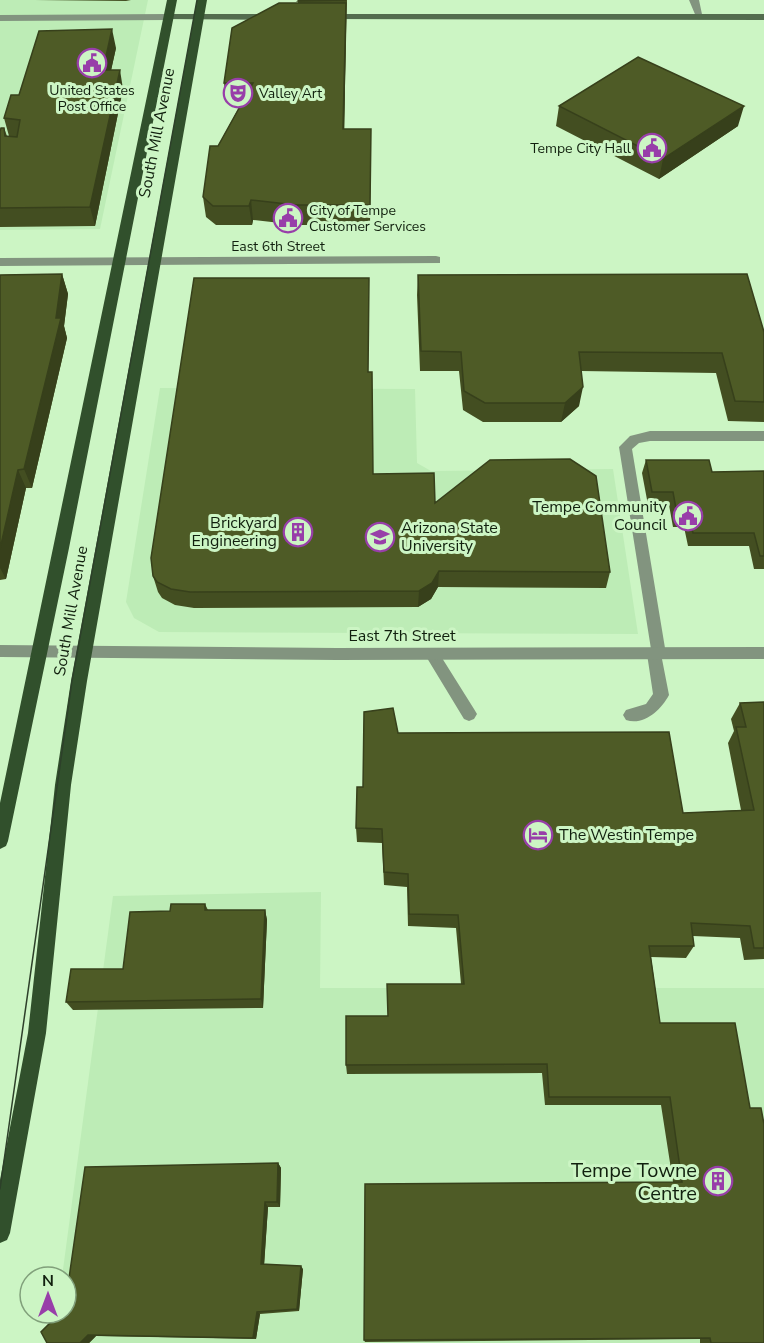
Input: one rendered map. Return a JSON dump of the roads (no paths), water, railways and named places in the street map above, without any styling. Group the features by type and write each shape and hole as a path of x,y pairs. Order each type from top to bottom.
{"main road":[{"name":"South Mill Avenue","path":"0,840 172,0"},
{"name":"South Mill Avenue","path":"0,1233 37,1033 63,785 84,653 202,0"}],"street":[{"path":"694,0 700,17"},
{"path":"0,18 287,17"},
{"path":"310,17 764,17"},
{"name":"East 6th Street","path":"0,262 436,260"},
{"path":"664,714 625,447 635,439 650,436 764,436"},
{"name":"East 7th Street","path":"0,651 432,654 764,653"},
{"path":"432,654 469,714"},
{"path":"631,715 651,709 661,695"}],"tram line":[{"path":"0,1189 72,681 197,0"}],"place":[{"name":"United States Post Office","path":"92,63"},
{"name":"Valley Art","path":"238,93"},
{"name":"Tempe City Hall","path":"652,148"},
{"name":"City of Tempe Customer Services","path":"288,218"},
{"name":"Tempe Community Council","path":"688,516"},
{"name":"Brickyard Engineering","path":"298,532"},
{"name":"Arizona State University","path":"380,537"},
{"name":"The Westin Tempe","path":"538,835"},
{"name":"Tempe Towne Centre","path":"718,1181"}]}
